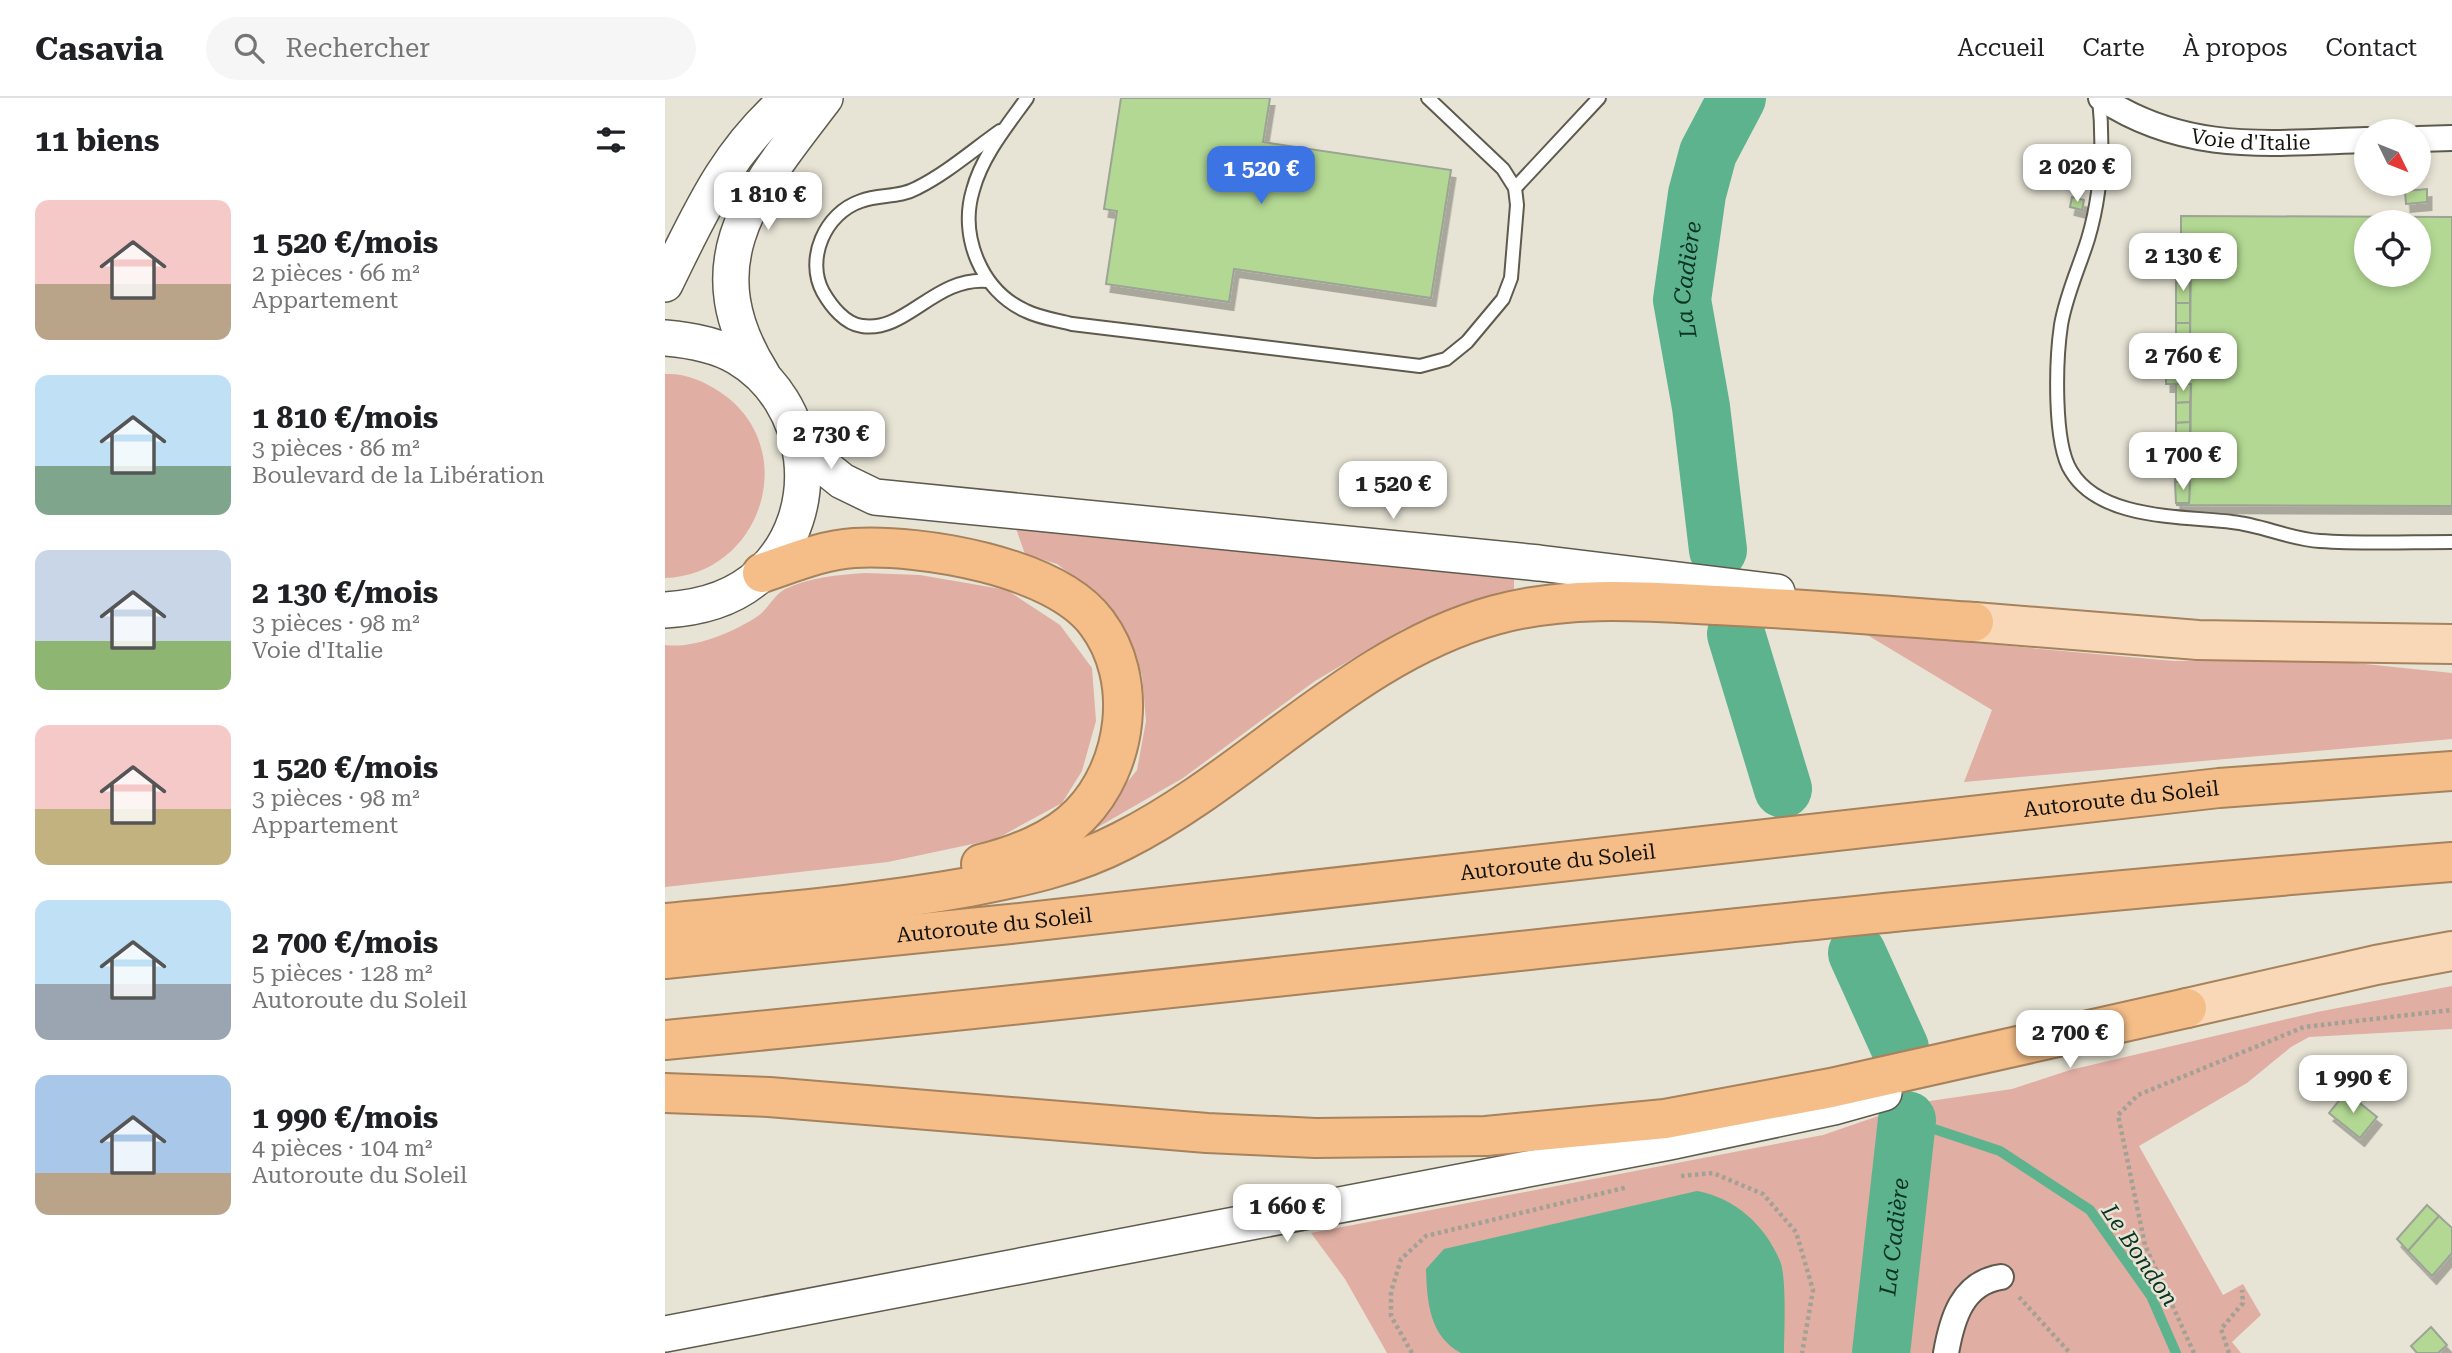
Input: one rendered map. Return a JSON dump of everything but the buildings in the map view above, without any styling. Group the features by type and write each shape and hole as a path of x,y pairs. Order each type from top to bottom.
{"highway":[{"path":"665,916 933,875 993,861 1027,848 1059,832 1081,814 1106,779 1122,735 1123,691 1115,658 1097,622 1060,592 1025,574 968,559 899,550 855,548 823,553 762,573"},
{"path":"665,923 924,895 1023,877 1065,864 1119,843 1197,799 1380,667 1449,631 1497,615 1555,605 1621,600 1974,622"},
{"name":"Autoroute du Soleil","path":"665,959 1010,924 2206,789 2452,771"},
{"path":"665,1040 1038,1004 2229,880 2452,863"},
{"path":"665,1093 769,1097 1207,1133 1316,1138 1486,1136 1665,1119 1893,1082 2187,1008"}],"main road":[{"path":"665,284 712,189 747,141 789,98"},
{"path":"665,610 694,608 730,596 762,573 783,546 798,516 804,482 801,448 789,411 743,343 729,285 731,260 738,231 755,195 825,98"},
{"path":"665,338 702,343 725,352 737,357 766,380"},
{"path":"801,448 842,481 874,497 1539,563 1787,594 1974,622 2198,640 2452,644"},
{"path":"2187,1008 2376,965 2452,951"},
{"path":"665,1334 1669,1142 1834,1107 1893,1082"}],"street":[{"name":"Voie d'Italie","path":"2100,98 2151,126 2215,142 2354,140"},
{"path":"2431,139 2452,138"},
{"path":"1946,1353 1951,1328 1961,1302 1974,1287 1987,1279 2001,1277"}],"lane":[{"path":"1027,98 987,158 973,189 969,214 970,239 976,260 988,281 1006,300 1026,312 1072,324 1420,366 1446,359 1467,342 1503,299 1511,278 1517,205 1515,188 1503,169 1427,98"},
{"path":"1515,188 1599,98"},
{"path":"2100,98 2102,166 2097,203 2087,242 2071,281 2061,324 2057,361 2062,453 2071,473 2087,490 2105,499 2171,518 2233,522 2319,541 2452,542"},
{"path":"988,281 971,279 952,285 889,323 861,326 849,321 831,305 821,289 816,270 817,252 825,231 835,217 849,207 862,200 906,194 1006,127"}],"path":[{"path":"2194,1353 2145,1245 2118,1115 2138,1095 2304,1027 2452,1010"},
{"path":"1674,1177 1713,1172 1763,1194 1795,1232 1813,1290 1802,1353"},
{"path":"1412,1353 1391,1316 1391,1292 1401,1259 1426,1236 1635,1185"},
{"path":"2001,1277 2070,1353"},
{"path":"2229,1353 2221,1329 2243,1303 2242,1290"}],"shaded area":[{"path":"665,374 687,376 707,384 720,392 745,416 760,444 765,474 760,504 747,532 726,555 699,571 665,578"},
{"path":"1014,523 1514,579 1514,589 1403,629 1315,681 1183,778 1086,834 1137,770 1146,721 1142,675 1121,628 1093,591 1057,564 1025,554"},
{"path":"865,573 920,575 1007,590 1060,625 1092,668 1096,721 1082,771 1062,803 996,839 888,862 665,887 665,645 701,642 737,628 762,613 781,592 795,585 824,577"},
{"path":"1864,633 2174,661 2326,660 2452,673 2452,739 1964,782 1992,710"},
{"path":"2452,986 2452,1029 2309,1037 2291,1047 2247,1083 2139,1146 2223,1295 2243,1284 2261,1315 2232,1342 2241,1353 1387,1353 1345,1279 1311,1233 1823,1135 1916,1103 2012,1089 2070,1070 2317,1012"},
{"path":"1697,1191 1724,1200 1747,1215 1774,1248 1784,1280 1784,1353 1461,1353 1450,1346 1436,1327 1429,1305 1426,1269 1444,1249"}],"waterway":[{"name":"La Cadière","path":"1718,550 1701,407 1682,300 1697,194 1708,153 1737,98"},
{"name":"La Cadière","path":"1736,634 1783,789"},
{"name":"La Cadière","path":"1857,953 1900,1048"},
{"name":"Le Bondon","path":"1907,1120 2000,1151 2090,1210 2151,1296 2176,1353"},
{"name":"La Cadière","path":"1881,1353 1907,1120"}]}
